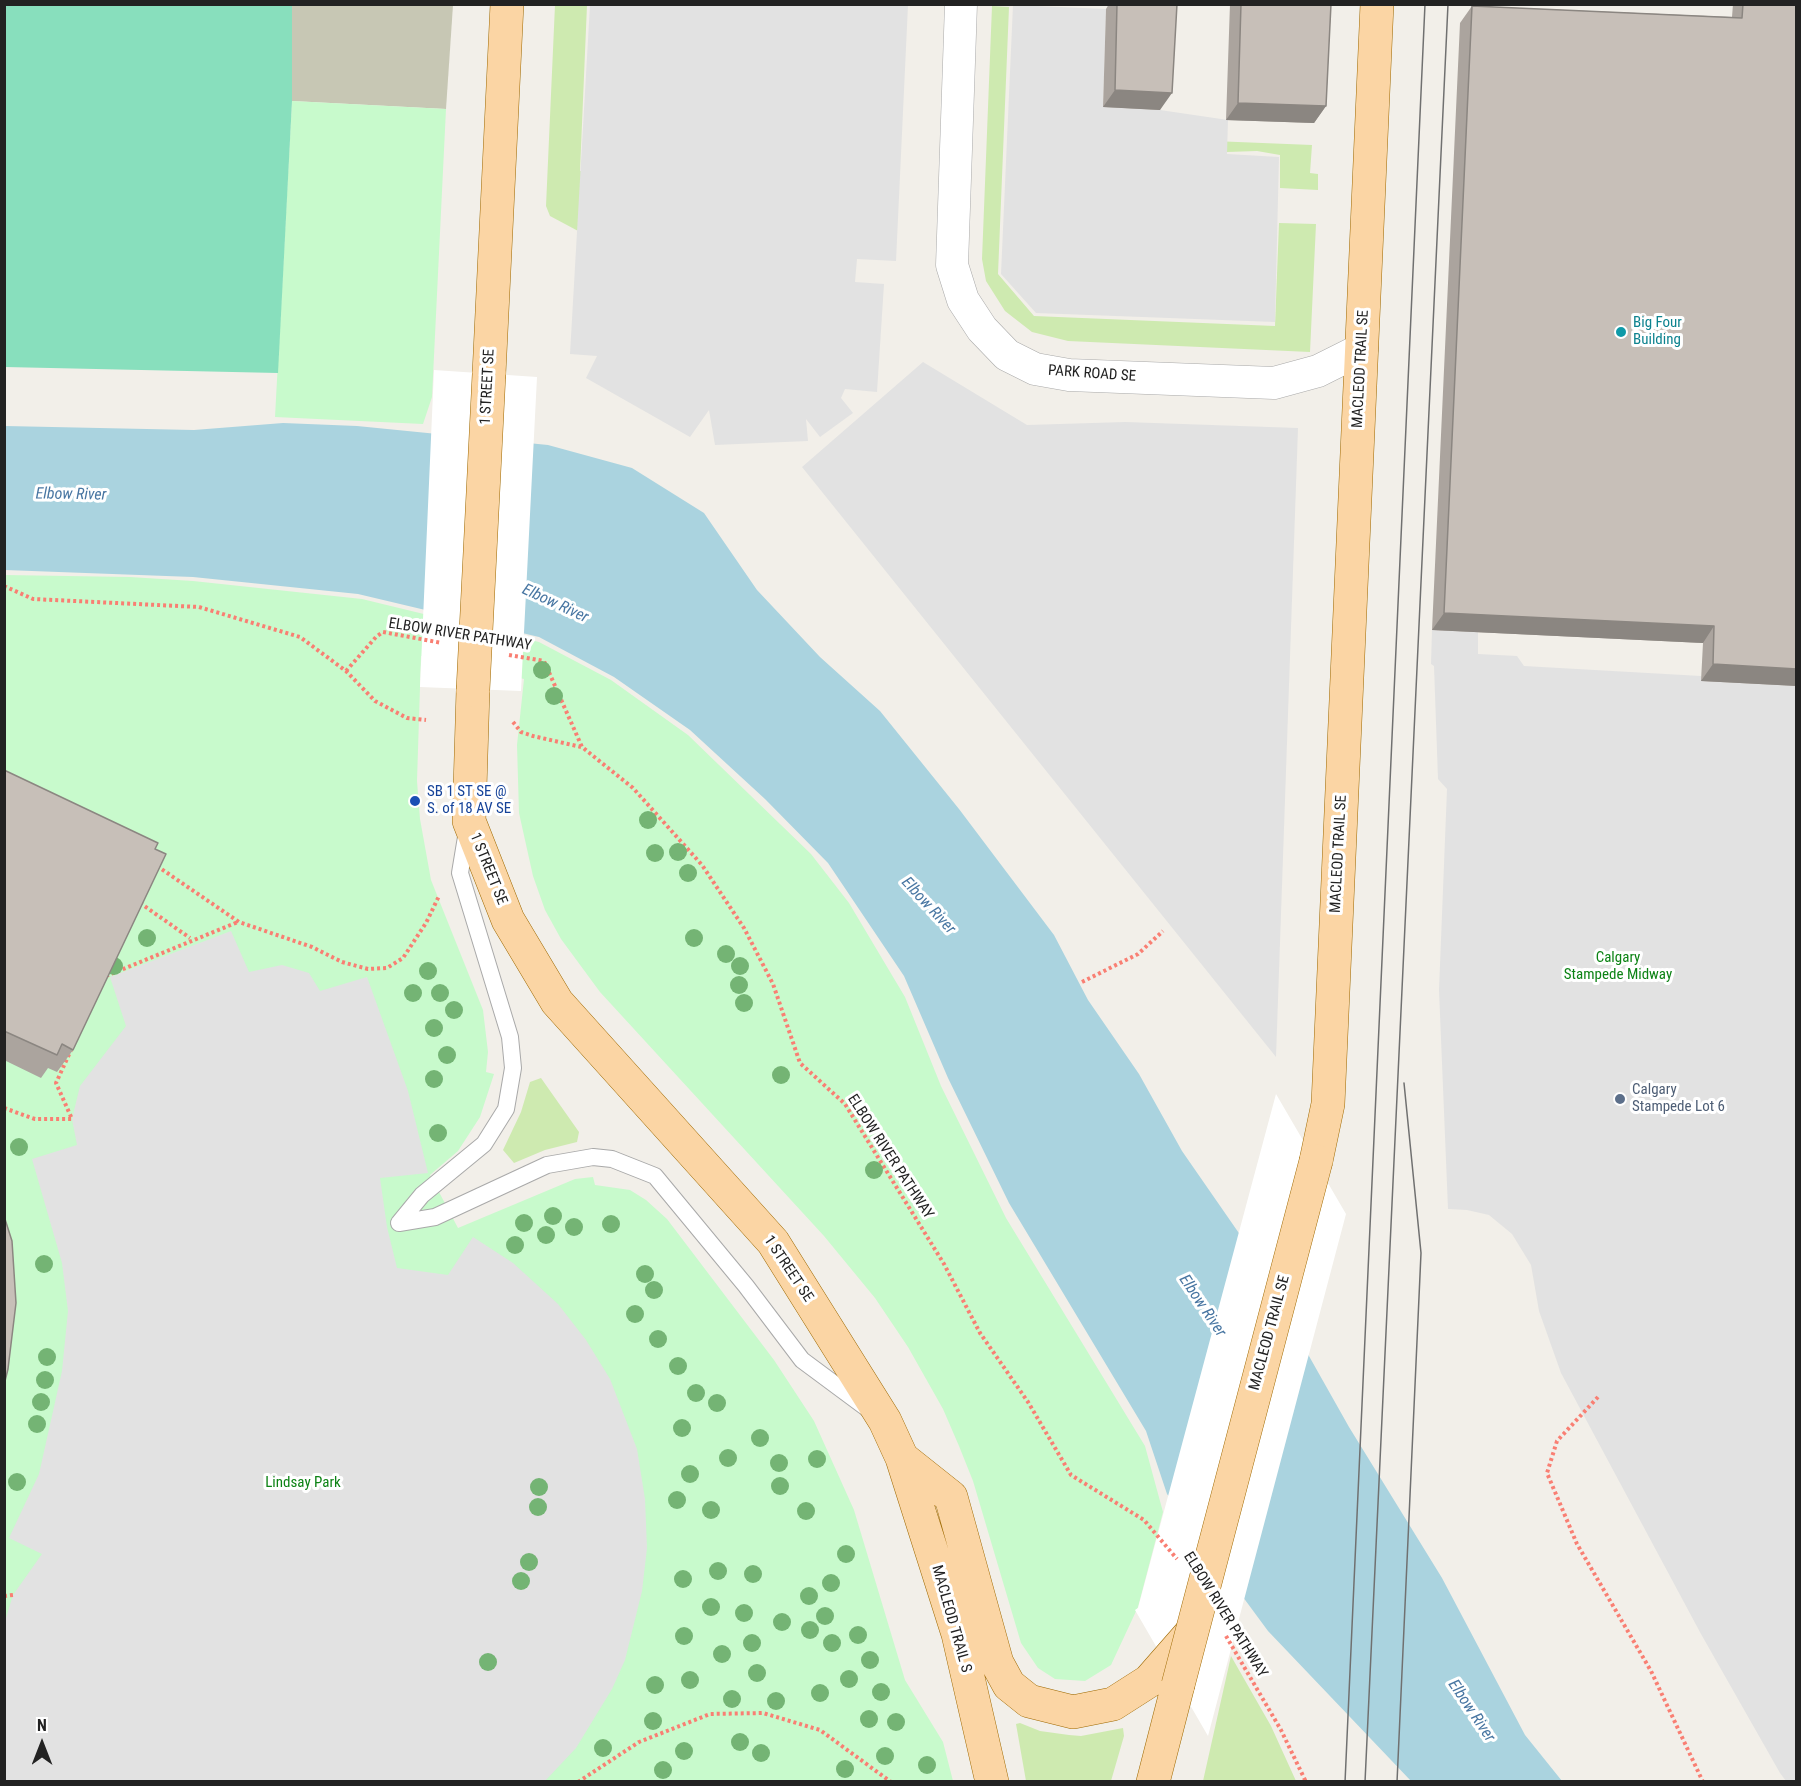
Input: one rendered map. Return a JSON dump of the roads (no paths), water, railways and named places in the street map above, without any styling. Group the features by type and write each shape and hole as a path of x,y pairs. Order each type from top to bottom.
{"main road":[{"name":"MACLEOD TRAIL SE","path":"1172,1675 1191,1633 1316,1161 1328,1104 1377,4"},
{"name":"1 STREET SE","path":"501,9 489,374 473,690 469,821 508,920 557,1002 773,1242 885,1421 902,1458"},
{"path":"902,1458 951,1497 997,1663 1009,1685 1029,1701 1073,1712 1113,1704 1149,1681 1172,1675 1153,1782"},
{"name":"MACLEOD TRAIL S","path":"902,1458 957,1635 992,1782"}],"street":[{"name":"PARK ROAD SE","path":"961,4 952,265 963,300 982,329 1007,355 1035,369 1069,375 1274,382 1318,371 1362,349"}],"lane":[{"path":"469,821 460,873 510,1037 513,1068 508,1099 506,1109 484,1144 422,1195 399,1223 435,1217 547,1165 593,1156 612,1159 655,1176 746,1286 802,1360 885,1421"}],"water":[{"name":"Elbow River","path":"283,423 357,426 548,445 632,468 704,513 757,590 820,657 880,711 959,809 1054,935 1088,1000 1139,1074 1182,1151 1243,1239 1349,1427 1442,1578 1525,1735 1562,1781 1411,1781 1268,1631 1167,1494 1146,1431 1009,1203 948,1078 904,976 828,863 765,799 690,730 614,677 539,637 358,594 193,577 5,570 5,426 194,430"}],"tram line":[{"path":"1345,1782 1425,4"},
{"path":"1365,1782 1448,4"},
{"path":"1397,1782 1421,1253 1404,1083"}],"place":[{"name":"Big Four Building","path":"1621,332"},
{"name":"SB 1 ST SE @ S. of 18 AV SE","path":"415,801"},
{"name":"Calgary Stampede Lot 6","path":"1620,1099"}],"park label":[{"name":"Calgary Stampede Midway","path":"1618,966"},
{"name":"Lindsay Park","path":"303,1483"}]}
